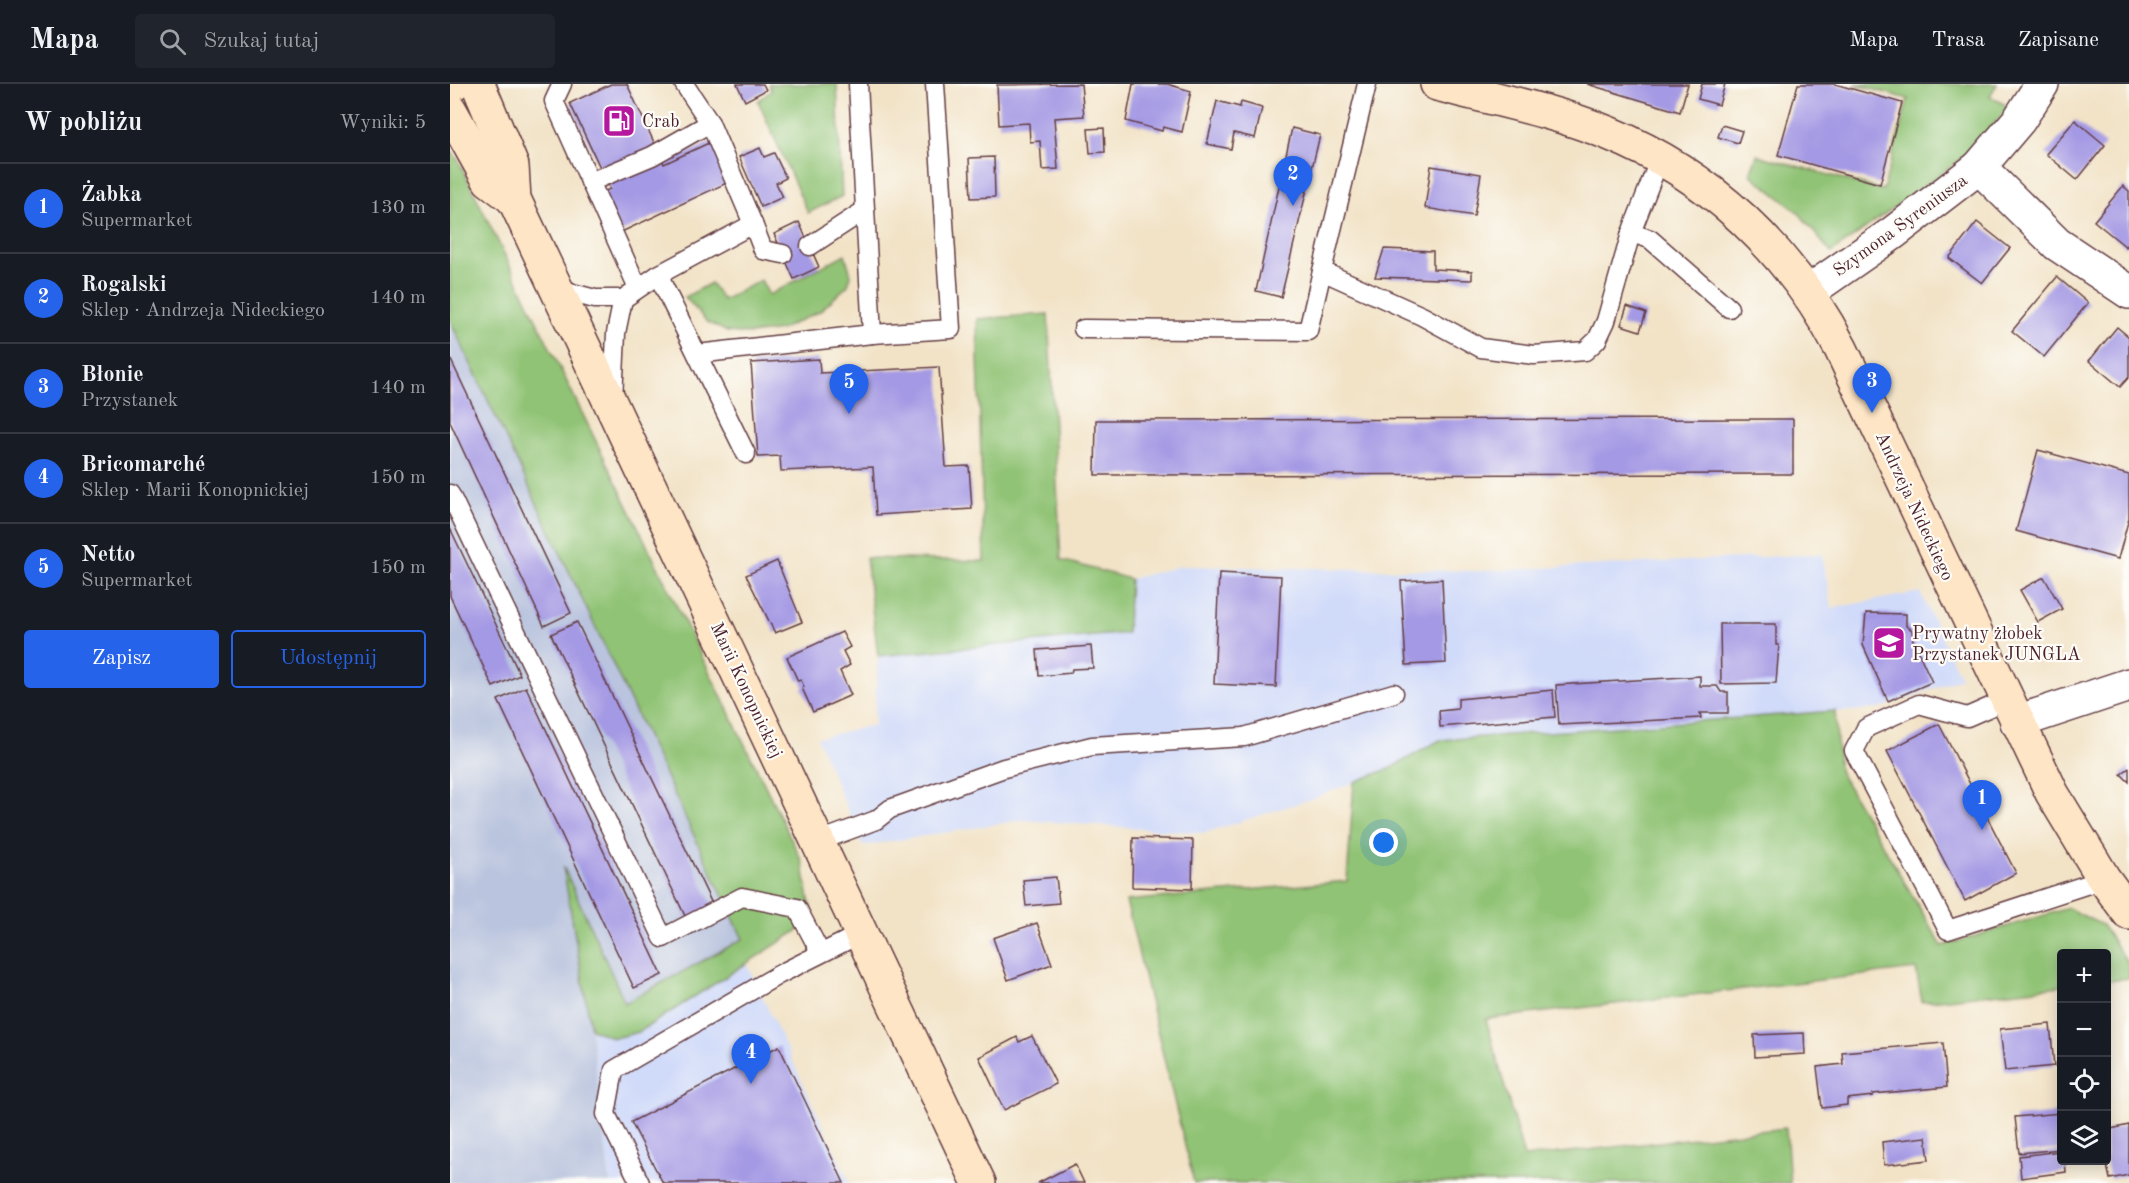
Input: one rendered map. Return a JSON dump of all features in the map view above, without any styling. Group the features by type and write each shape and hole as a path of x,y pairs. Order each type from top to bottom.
{"street":[{"name":"Marii Konopnickiej","path":"478,84 512,166 514,199 979,1183"},
{"name":"Andrzeja Nideckiego","path":"1437,84 1483,90 1577,122 1660,158 1697,181 1746,221 1808,292 1841,349 2011,712 2052,793 2104,879 2129,913"},
{"path":"1979,167 2019,120 2042,84"},
{"name":"Marii Konopnickiej","path":"450,110 489,180 514,199"},
{"name":"Szymona Syreniusza","path":"1808,292 1893,233 1979,167 2057,244 2129,292"},
{"path":"2011,712 2129,685"}],"lane":[{"path":"562,84 554,101 590,182 630,293 616,333 613,408"},
{"path":"684,84 710,123 763,250 783,254"},
{"path":"858,84 872,334"},
{"path":"697,354 872,334 951,328 935,84"},
{"path":"1083,329 1308,331 1367,84"},
{"path":"590,182 652,156 710,123"},
{"path":"1322,271 1422,316 1482,348 1534,355 1585,351 1597,340 1606,321 1631,233 1660,158"},
{"path":"810,246 865,210"},
{"path":"552,281 572,292 595,299 630,293 658,275 753,224"},
{"path":"1631,233 1650,239 1729,308"},
{"path":"658,275 746,454"},
{"path":"450,494 663,938 742,897 797,908 820,952"},
{"path":"817,842 876,820 890,809 1004,768 1092,746 1244,736 1394,693"},
{"path":"2011,712 1967,717 1919,704 1866,728 1854,752 1948,930 2104,879"},
{"path":"640,1183 606,1114 614,1070 820,952 860,934"}],"shaded area":[{"path":"450,320 743,939 625,1003 564,870 586,991 610,1183 450,1183"},
{"path":"1822,554 1832,608 1920,592 1961,678 1878,709 1440,740 1391,768 1314,798 1204,833 1022,820 863,846 817,738 874,725 878,656 1127,633 1130,579 1181,566 1481,571"},
{"path":"747,964 850,1183 610,1183 591,1029 614,1038 639,1032"}],"green space":[{"path":"769,84 837,84 842,196 808,213 758,101 771,91"},
{"path":"1854,84 1997,84 1990,96 2009,107 1968,154 1831,253 1799,213 1750,174 1757,155 1883,190 1908,99"},
{"path":"450,150 458,160 802,861 813,921 639,1032 614,1038 591,1029 563,866 625,1003 743,939 450,320"},
{"path":"845,254 851,275 848,285 820,311 780,330 751,334 727,332 707,322 685,297 711,283 723,300 761,280 769,295"},
{"path":"1048,314 1061,560 1130,579 1127,633 878,656 866,558 984,561 977,319"},
{"path":"1835,711 1839,771 1942,946 2068,908 2102,925 2129,965 2129,978 2111,980 2111,949 2057,949 2057,986 1922,1002 1916,969 1486,1019 1524,1157 1786,1128 1790,1183 1194,1183 1126,901 1347,881 1354,782 1391,768 1440,740"}],"building":[{"path":"611,84 627,84 664,164 715,140 733,180 615,235 597,195 610,189 570,103"},
{"path":"737,84 763,84 766,90 745,101"},
{"path":"1081,84 1084,116 1054,118 1058,169 1042,170 1040,141 1030,142 1029,123 999,125 997,85"},
{"path":"1133,84 1167,84 1191,91 1182,132 1163,127 1162,131 1126,121"},
{"path":"1587,84 1688,84 1680,112"},
{"path":"1702,84 1725,84 1719,105 1698,99"},
{"path":"1798,84 1835,84 1902,103 1880,184 1778,155"},
{"path":"1217,101 1240,107 1241,102 1262,108 1255,138 1234,133 1231,149 1207,144"},
{"path":"2075,120 2105,145 2077,180 2046,154"},
{"path":"1722,125 1742,131 1738,143 1718,137"},
{"path":"1104,128 1105,152 1090,153 1088,129"},
{"path":"1292,128 1320,135 1281,297 1256,291"},
{"path":"760,148 764,157 774,153 786,178 776,183 783,197 761,207 739,157"},
{"path":"994,157 995,197 971,198 969,158"},
{"path":"1431,166 1481,174 1474,216 1425,208"},
{"path":"2123,186 2129,191 2129,243 2126,247 2094,221"},
{"path":"799,222 819,267 794,279 774,234"},
{"path":"1977,222 2010,248 1982,283 1949,258"},
{"path":"1384,249 1433,251 1433,269 1472,271 1472,280 1375,277"},
{"path":"2057,277 2088,303 2044,357 2012,331"},
{"path":"1627,306 1646,313 1640,331 1621,325"},
{"path":"2117,327 2129,337 2129,377 2120,387 2089,361"},
{"path":"450,358 571,613 544,626 450,422"},
{"path":"819,359 820,373 939,367 946,467 969,466 972,509 876,515 873,467 781,471 780,456 758,457 751,363"},
{"path":"1793,419 1793,474 1095,475 1096,420"},
{"path":"2038,450 2129,475 2129,518 2118,559 2016,531"},
{"path":"450,528 520,675 493,687 450,596"},
{"path":"777,561 802,622 775,633 746,575"},
{"path":"1219,573 1281,576 1276,687 1214,684"},
{"path":"2044,577 2062,609 2038,622 2020,590"},
{"path":"1442,579 1446,663 1406,665 1401,581"},
{"name":"Prywatny żłobek Przystanek JUNGLA","path":"1866,613 1906,614 1906,626 1912,630 1913,640 1932,682 1888,701 1863,645"},
{"path":"577,622 714,908 687,920 551,634"},
{"path":"1720,624 1776,624 1776,645 1779,645 1776,683 1721,684"},
{"path":"842,632 850,647 843,651 850,665 840,671 851,695 813,712 802,688 804,687 801,680 798,681 787,657"},
{"path":"1091,646 1093,668 1072,669 1071,673 1039,676 1037,650"},
{"path":"1700,676 1700,686 1717,686 1721,692 1728,692 1728,713 1700,713 1701,718 1559,725 1556,685"},
{"path":"526,687 662,975 634,988 498,700"},
{"path":"1553,690 1555,717 1440,727 1439,711 1458,709 1458,699"},
{"path":"1939,724 2016,873 1965,901 1887,751"},
{"path":"2129,768 2129,782 2121,774"},
{"path":"1133,838 1193,840 1192,889 1132,887"},
{"path":"1056,877 1059,903 1026,906 1023,880"},
{"path":"1037,923 1052,964 1008,980 993,938"},
{"path":"2050,1024 2054,1066 2005,1071 2000,1029"},
{"path":"1804,1033 1805,1054 1755,1057 1754,1035"},
{"path":"1032,1036 1056,1084 1004,1110 979,1057 1017,1037 1019,1042"},
{"path":"1943,1043 1947,1087 1873,1094 1873,1096 1847,1099 1847,1105 1822,1108 1817,1067 1843,1064 1842,1052"},
{"path":"779,1046 844,1183 663,1183 631,1122"},
{"path":"2057,1113 2057,1149 2019,1153 2015,1117"},
{"path":"2129,1125 2129,1175 2110,1179 2107,1165 2111,1165 2111,1129"},
{"path":"1926,1137 1929,1160 1884,1165 1882,1142"},
{"path":"2057,1151 2057,1165 2065,1165 2066,1172 2021,1178 2019,1156"},
{"path":"1075,1164 1084,1183 1038,1183"}],"place":[{"name":"Crab","path":"619,121"},
{"name":"Rogalski","path":"1293,206"},
{"name":"Błonie","path":"1872,413"},
{"name":"Netto","path":"849,414"},
{"name":"Prywatny żłobek Przystanek JUNGLA","path":"1889,643"},
{"name":"Żabka","path":"1982,830"},
{"name":"Bricomarché","path":"751,1084"}]}
